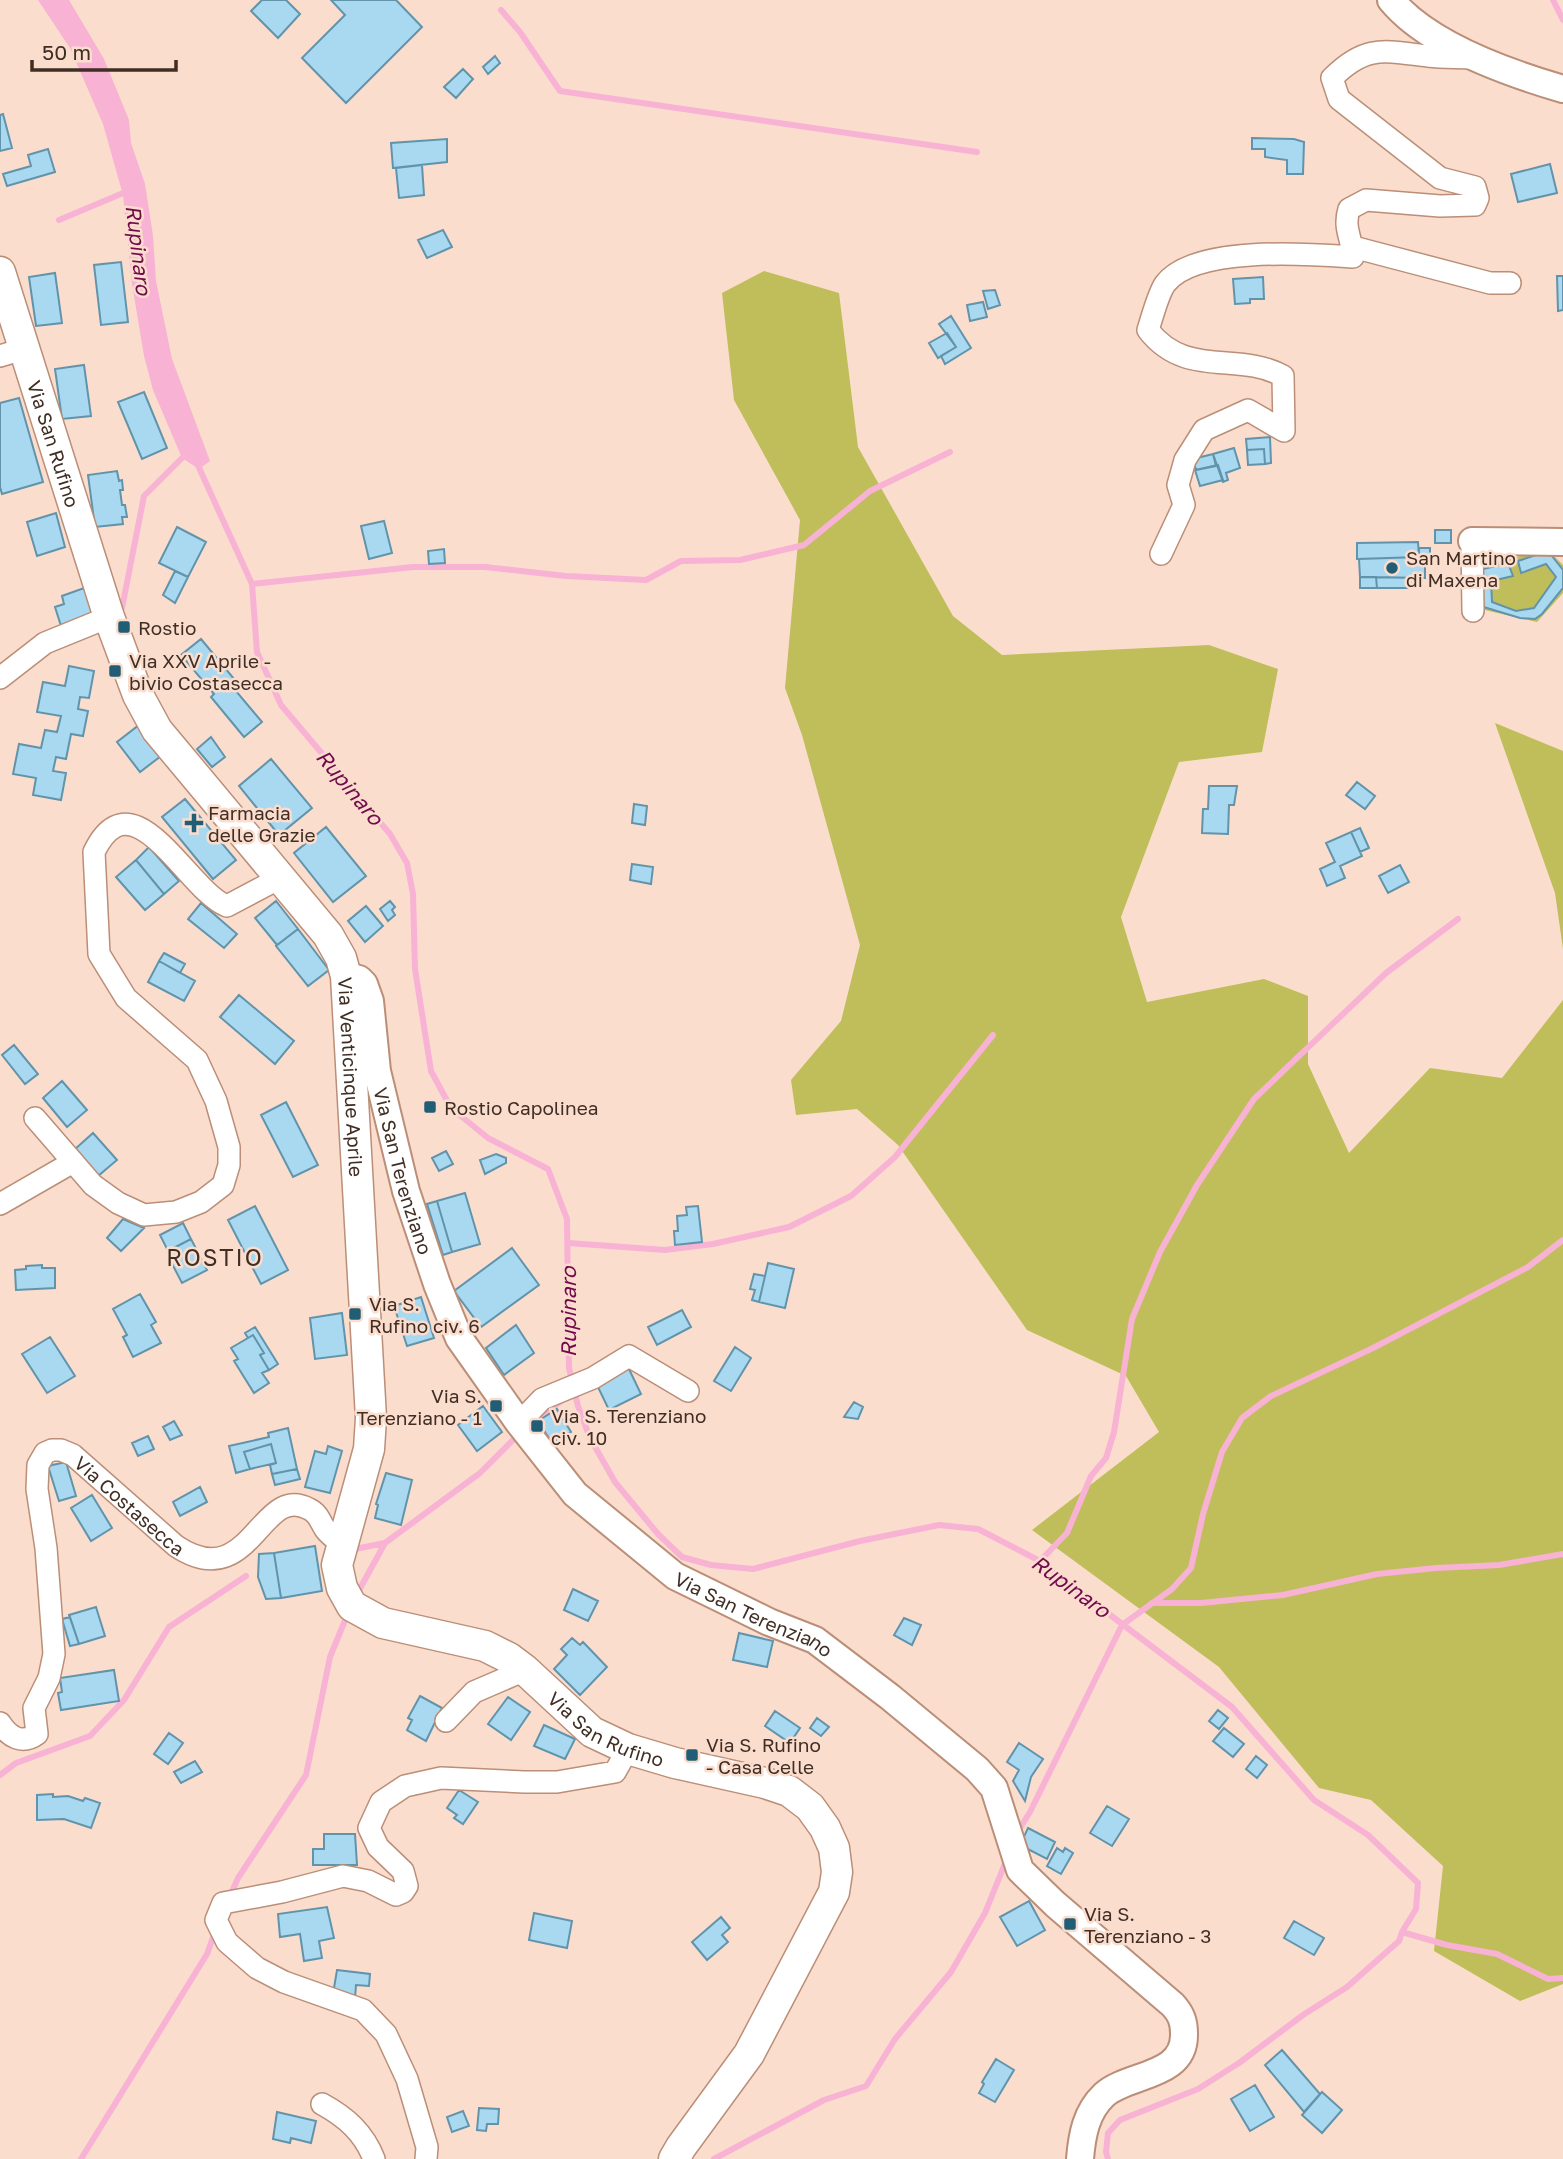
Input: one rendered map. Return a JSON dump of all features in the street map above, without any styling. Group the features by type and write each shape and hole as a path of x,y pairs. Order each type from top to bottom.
{"main road":[{"name":"Via San Rufino","path":"0,272 11,353 109,617"},
{"name":"Via Venticinque Aprile","path":"109,617 138,695 157,730 328,935 341,958 346,976 371,1418 369,1449 337,1565 342,1588 352,1605"},
{"name":"Via San Rufino","path":"352,1605 383,1623 485,1646 525,1670 592,1732 628,1749 789,1791 810,1807 825,1828 834,1848 838,1872 834,1892 749,2054 674,2159"}],"street":[{"path":"1391,0 1427,32 1474,58 1563,89"},
{"path":"1161,554 1184,505 1178,485 1185,460 1204,430 1248,410 1284,431 1283,376 1267,367 1199,362 1160,345 1148,330 1165,284 1188,267 1213,260 1287,253 1353,257 1353,247 1345,224 1349,209 1366,200 1475,205 1478,198 1475,187 1440,178 1339,99 1332,78 1356,57 1382,50 1432,57 1474,58"},
{"path":"1353,247 1490,283 1510,283"},
{"path":"1474,611 1472,541 1563,543"},
{"path":"0,678 45,643 109,617"},
{"path":"35,1118 93,1185 118,1203 144,1214 176,1212 201,1202 223,1185 229,1165 229,1147 219,1113 197,1060 126,999 99,954 94,852 101,837 113,826 129,825 152,834 212,897 228,906 280,878"},
{"name":"Via San Terenziano","path":"346,976 359,979 364,984 370,1001 371,1032 379,1081 406,1191 437,1284 459,1338 519,1423 575,1494 675,1576 769,1622 815,1640 890,1697 977,1769 994,1788 1020,1870 1055,1904 1173,2004 1182,2015 1184,2039 1170,2064 1154,2074 1125,2083 1105,2094 1088,2114 1080,2159"},
{"path":"0,1204 73,1162"},
{"path":"519,1423 542,1399 593,1378 629,1356 688,1391"},
{"name":"Via Costasecca","path":"0,1723 8,1734 16,1739 32,1738 37,1734 34,1707 48,1678 54,1654 46,1548 37,1489 38,1465 45,1453 61,1450 73,1455 167,1539 189,1555 219,1561 234,1553 254,1535 275,1510 292,1505 308,1508 320,1517 326,1531 341,1544"},
{"path":"446,1721 474,1692 525,1670"},
{"path":"425,2159 427,2147 407,2078 386,2034 363,2010 284,1982 257,1968 227,1942 216,1920 223,1903 282,1892 343,1876 368,1881 396,1895 403,1892 407,1886 403,1871 378,1847 369,1828 381,1802 405,1786 441,1778 557,1782 614,1772 628,1749"},
{"path":"322,2104 353,2125 368,2145 374,2159"}],"shaded area":[{"path":"764,271 839,293 858,447 953,616 1002,655 1209,645 1278,669 1262,752 1179,762 1121,917 1147,1002 1264,979 1308,996 1308,1064 1349,1153 1430,1068 1502,1078 1563,1000 1563,1984 1520,2001 1434,1951 1443,1866 1371,1800 1319,1788 1219,1667 1032,1530 1159,1432 1126,1376 1027,1330 898,1145 857,1109 796,1115 791,1080 841,1021 860,945 802,735 785,688 800,520 734,400 722,293"},
{"path":"1547,549 1563,565 1563,593 1537,622 1476,608 1476,568"},
{"path":"1495,723 1563,751 1563,949 1555,893"}],"water":[{"path":"38,0 69,0 104,59 129,120 131,143 145,184 156,281 172,359 210,461 199,469 182,458 153,390 144,356 132,284 123,195 103,124 70,48"}],"building":[{"path":"262,0 286,0 300,14 278,38 251,11"},
{"path":"331,0 396,0 422,27 346,103 302,58 345,15"},
{"path":"495,56 500,63 488,74 483,67"},
{"path":"463,69 473,79 456,98 444,87"},
{"path":"3,114 12,148 0,151 0,115"},
{"path":"1252,138 1294,139 1304,142 1303,174 1287,174 1287,160 1265,157 1265,149 1252,149"},
{"path":"447,139 447,162 393,168 391,143"},
{"path":"48,149 55,172 7,186 3,174 31,166 28,155"},
{"path":"1550,164 1557,193 1518,202 1511,174"},
{"path":"422,165 424,195 399,198 396,168"},
{"path":"443,230 452,247 427,258 418,240"},
{"path":"121,262 128,322 101,325 94,265"},
{"path":"55,273 62,323 36,326 29,277"},
{"path":"1557,276 1563,276 1563,310 1558,311"},
{"path":"1263,277 1264,299 1250,299 1250,303 1235,304 1233,279"},
{"path":"995,290 1000,305 988,309 983,291"},
{"path":"983,302 987,317 970,321 967,305"},
{"path":"951,316 971,348 945,364 941,356 956,347 939,324"},
{"path":"947,333 956,347 938,358 929,343"},
{"path":"84,365 91,416 62,419 55,369"},
{"path":"144,392 167,448 142,459 118,402"},
{"path":"19,398 43,482 2,494 0,403"},
{"path":"1270,437 1271,463 1265,464 1264,449 1247,450 1246,439"},
{"path":"1234,448 1240,468 1226,473 1228,480 1223,482 1213,454"},
{"path":"1264,449 1265,464 1248,465 1247,450"},
{"path":"1213,454 1216,466 1196,470 1193,459"},
{"path":"1218,465 1223,480 1200,486 1195,470"},
{"path":"117,471 119,481 122,480 122,505 125,505 127,517 122,517 123,524 95,527 88,475"},
{"path":"56,513 65,547 37,556 27,522"},
{"path":"384,521 392,553 369,559 361,526"},
{"path":"177,527 206,542 188,577 159,563"},
{"path":"1435,530 1451,530 1451,543 1435,543"},
{"path":"1418,542 1419,557 1357,559 1357,543"},
{"path":"1419,548 1430,548 1430,559 1419,559"},
{"path":"444,549 445,563 429,564 428,551"},
{"path":"1548,551 1563,570 1563,588 1542,614 1535,619 1520,618 1477,605 1479,570 1508,563 1513,576 1491,581 1492,602 1516,611 1534,608 1556,577 1546,564 1521,573 1518,561"},
{"path":"1419,557 1425,560 1425,578 1360,577 1359,559"},
{"path":"175,571 188,577 175,603 163,595"},
{"path":"1360,577 1376,577 1377,588 1360,588"},
{"path":"1376,577 1419,578 1419,588 1377,588"},
{"path":"84,588 93,615 61,626 55,607 64,604 62,596"},
{"path":"201,639 235,680 230,684 262,722 244,737 211,697 214,694 181,655"},
{"path":"69,666 94,671 89,698 80,697 78,709 88,711 83,736 71,734 66,759 56,757 53,771 66,773 61,800 33,795 36,778 13,774 19,744 41,748 45,730 57,732 61,716 37,712 43,682 65,686"},
{"path":"139,725 161,756 140,772 117,742"},
{"path":"211,737 225,757 212,767 197,749"},
{"path":"271,759 312,808 279,835 239,786"},
{"path":"1357,782 1375,796 1365,809 1346,795"},
{"path":"1209,786 1237,786 1234,805 1229,805 1228,834 1202,833 1203,809 1208,809"},
{"path":"185,799 236,860 213,879 162,817"},
{"path":"634,804 647,806 645,825 632,823"},
{"path":"326,827 366,876 333,902 294,853"},
{"path":"1360,828 1369,848 1360,852 1351,832"},
{"path":"1351,832 1362,856 1340,866 1345,878 1327,886 1320,869 1335,862 1326,843"},
{"path":"149,847 179,881 164,894 136,860"},
{"path":"136,860 164,894 145,910 116,877"},
{"path":"632,864 653,867 651,884 630,880"},
{"path":"1400,865 1409,882 1388,893 1379,876"},
{"path":"276,901 298,929 277,945 255,918"},
{"path":"390,901 395,907 392,910 395,915 388,921 380,909"},
{"path":"201,903 237,934 224,948 188,919"},
{"path":"366,906 383,926 365,942 348,921"},
{"path":"298,929 329,970 308,986 276,946"},
{"path":"164,953 185,964 180,973 159,961"},
{"path":"159,961 195,981 184,1001 148,982"},
{"path":"239,995 294,1041 275,1064 220,1017"},
{"path":"14,1045 38,1074 25,1084 2,1055"},
{"path":"62,1081 87,1110 67,1127 43,1098"},
{"path":"286,1102 318,1165 293,1177 261,1115"},
{"path":"93,1133 117,1160 98,1176 74,1150"},
{"path":"446,1151 453,1164 439,1171 432,1158"},
{"path":"496,1154 506,1158 506,1163 485,1174 480,1160"},
{"path":"465,1193 480,1244 452,1252 437,1201"},
{"path":"437,1201 452,1252 443,1255 427,1204"},
{"path":"255,1206 288,1270 261,1284 228,1220"},
{"path":"698,1206 702,1242 675,1245 677,1216 687,1215 686,1207"},
{"path":"123,1219 144,1228 121,1251 107,1238"},
{"path":"183,1223 191,1239 168,1251 160,1235"},
{"path":"191,1239 207,1270 182,1283 168,1251"},
{"path":"512,1248 539,1285 481,1327 454,1291"},
{"path":"768,1263 794,1269 785,1308 759,1302"},
{"path":"42,1265 42,1268 55,1268 55,1288 16,1290 15,1270"},
{"path":"754,1274 765,1276 759,1302 752,1300 755,1290 750,1289"},
{"path":"140,1294 156,1322 151,1325 161,1343 133,1357 123,1337 127,1335 113,1309"},
{"path":"421,1297 434,1338 407,1346 394,1306"},
{"path":"682,1310 691,1327 657,1345 648,1327"},
{"path":"342,1313 347,1355 315,1359 310,1318"},
{"path":"516,1325 534,1353 504,1375 486,1348"},
{"path":"255,1327 278,1364 269,1370 260,1355 264,1353 253,1335 248,1338 245,1333"},
{"path":"253,1335 264,1353 260,1355 269,1370 262,1373 269,1383 254,1393 234,1361 238,1359 231,1348"},
{"path":"50,1337 75,1376 47,1393 22,1354"},
{"path":"735,1347 751,1358 731,1391 714,1381"},
{"path":"628,1367 641,1394 609,1410 596,1383"},
{"path":"854,1402 863,1407 858,1419 844,1417"},
{"path":"483,1406 502,1432 477,1451 458,1425"},
{"path":"557,1409 571,1432 552,1443 538,1421"},
{"path":"174,1421 182,1435 170,1440 163,1427"},
{"path":"288,1428 297,1469 272,1474 270,1465 276,1463 271,1444 244,1452 250,1469 236,1473 229,1446 269,1437 268,1433"},
{"path":"148,1436 154,1449 138,1456 132,1443"},
{"path":"271,1444 276,1463 250,1469 244,1452"},
{"path":"328,1446 342,1451 330,1493 305,1487 315,1451 326,1454"},
{"path":"66,1462 76,1496 59,1501 48,1466"},
{"path":"297,1469 300,1479 275,1485 272,1474"},
{"path":"386,1473 412,1480 401,1525 375,1518 376,1504"},
{"path":"200,1487 207,1502 180,1516 173,1502"},
{"path":"92,1495 112,1528 91,1541 71,1508"},
{"path":"315,1546 322,1591 281,1598 274,1553"},
{"path":"274,1553 281,1598 266,1599 258,1577 259,1554"},
{"path":"573,1589 598,1601 588,1621 564,1610"},
{"path":"96,1607 105,1636 79,1644 69,1615"},
{"path":"70,1617 79,1644 70,1646 62,1619"},
{"path":"904,1618 921,1625 912,1645 894,1635"},
{"path":"739,1633 773,1641 767,1667 733,1660"},
{"path":"572,1638 580,1645 583,1642 607,1667 580,1695 554,1669 567,1655 561,1649"},
{"path":"114,1670 119,1701 61,1710 58,1693 62,1692 60,1678"},
{"path":"420,1696 442,1708 426,1741 407,1730 412,1720 408,1718"},
{"path":"508,1697 530,1712 511,1740 488,1724"},
{"path":"1218,1710 1228,1718 1219,1729 1209,1721"},
{"path":"775,1711 800,1728 790,1743 765,1726"},
{"path":"817,1718 829,1727 821,1736 810,1728"},
{"path":"544,1725 575,1739 565,1759 534,1746"},
{"path":"1224,1728 1244,1744 1233,1757 1213,1741"},
{"path":"169,1733 183,1743 168,1764 154,1754"},
{"path":"1019,1743 1043,1759 1031,1777 1025,1801 1013,1781 1019,1770 1007,1762"},
{"path":"1256,1756 1267,1765 1257,1778 1246,1769"},
{"path":"195,1761 202,1772 181,1783 174,1772"},
{"path":"459,1790 478,1802 463,1824 454,1818 457,1815 447,1808"},
{"path":"53,1794 53,1797 68,1796 83,1801 85,1798 100,1803 91,1828 64,1819 37,1820 37,1795"},
{"path":"1107,1806 1129,1819 1112,1846 1090,1833"},
{"path":"1028,1828 1055,1842 1047,1859 1020,1845"},
{"path":"324,1834 355,1834 357,1865 313,1865 313,1849 324,1849"},
{"path":"1057,1848 1063,1852 1065,1848 1073,1853 1061,1874 1047,1866"},
{"path":"1029,1901 1045,1930 1017,1946 1000,1917"},
{"path":"327,1907 334,1938 319,1941 322,1958 304,1961 300,1934 280,1937 278,1914"},
{"path":"534,1913 572,1921 567,1948 529,1940"},
{"path":"721,1917 730,1928 722,1935 728,1942 707,1960 692,1942"},
{"path":"1294,1921 1324,1938 1314,1955 1284,1938"},
{"path":"337,1970 370,1974 369,1986 356,1985 355,1998 333,1994"},
{"path":"1282,2050 1320,2094 1304,2112 1265,2065"},
{"path":"996,2059 1014,2070 995,2102 979,2093 984,2084 982,2082"},
{"path":"1255,2085 1274,2117 1250,2131 1231,2099"},
{"path":"1322,2092 1342,2110 1322,2133 1302,2115"},
{"path":"479,2108 499,2109 498,2124 487,2124 486,2131 477,2130"},
{"path":"463,2111 469,2126 452,2132 447,2117"},
{"path":"277,2112 316,2121 311,2143 291,2138 290,2143 273,2139"}],"waterway":[{"path":"1553,0 1563,20"},
{"path":"501,10 520,32 560,91 977,152"},
{"path":"59,220 128,191"},
{"path":"122,608 144,496 188,452"},
{"path":"252,584 413,567 485,567 566,576 646,580 681,561 740,560 804,545 870,491 950,452"},
{"name":"Rupinaro","path":"196,461 252,584 257,652 281,705 390,834 407,863 413,894 415,969 431,1071 451,1108 488,1138 548,1169 567,1219 569,1368 578,1406 590,1438 615,1482 658,1534 682,1557 711,1565 753,1569 860,1541 939,1525 978,1529 1036,1559 1232,1707 1314,1800 1368,1835 1418,1883 1416,1909 1399,1941 1347,1987 1303,2015 1239,2063 1198,2089 1120,2120 1108,2133 1108,2159"},
{"path":"1039,1562 1067,1533 1091,1476 1106,1458 1114,1432 1132,1319 1160,1252 1197,1185 1254,1099 1386,973 1458,919"},
{"path":"568,1243 665,1250 713,1244 789,1227 851,1196 895,1157 993,1035"},
{"path":"1020,1828 1122,1625 1172,1589 1191,1568 1203,1514 1222,1452 1242,1418 1271,1396 1373,1348 1528,1267 1563,1240"},
{"path":"537,1417 560,1402"},
{"path":"357,1594 385,1543 480,1473 519,1434"},
{"path":"350,1550 385,1543"},
{"path":"1152,1603 1201,1603 1283,1595 1377,1574 1499,1565 1563,1554"},
{"path":"0,1775 16,1763 90,1736 124,1700 169,1627 246,1576"},
{"path":"230,1896 238,1878 306,1775 330,1657 348,1613"},
{"path":"714,2159 824,2100 866,2086 895,2039 951,1972 985,1913 1006,1861"},
{"path":"81,2159 207,1954 215,1932"},
{"path":"1402,1932 1447,1945 1497,1954 1548,1979 1563,1978"}],"place":[{"name":"San Martino di Maxena","path":"1392,568"},
{"name":"Rostio","path":"124,627"},
{"name":"Via XXV Aprile - bivio Costasecca","path":"115,671"},
{"name":"Farmacia delle Grazie","path":"194,823"},
{"name":"Rostio Capolinea","path":"430,1107"},
{"name":"Via S. Rufino civ. 6","path":"355,1314"},
{"name":"Via S. Terenziano - 1","path":"496,1406"},
{"name":"Via S. Terenziano civ. 10","path":"537,1426"},
{"name":"Via S. Rufino - Casa Celle","path":"692,1755"},
{"name":"Via S. Terenziano - 3","path":"1070,1924"}],"district":[{"name":"ROSTIO","path":"215,1257"}]}
